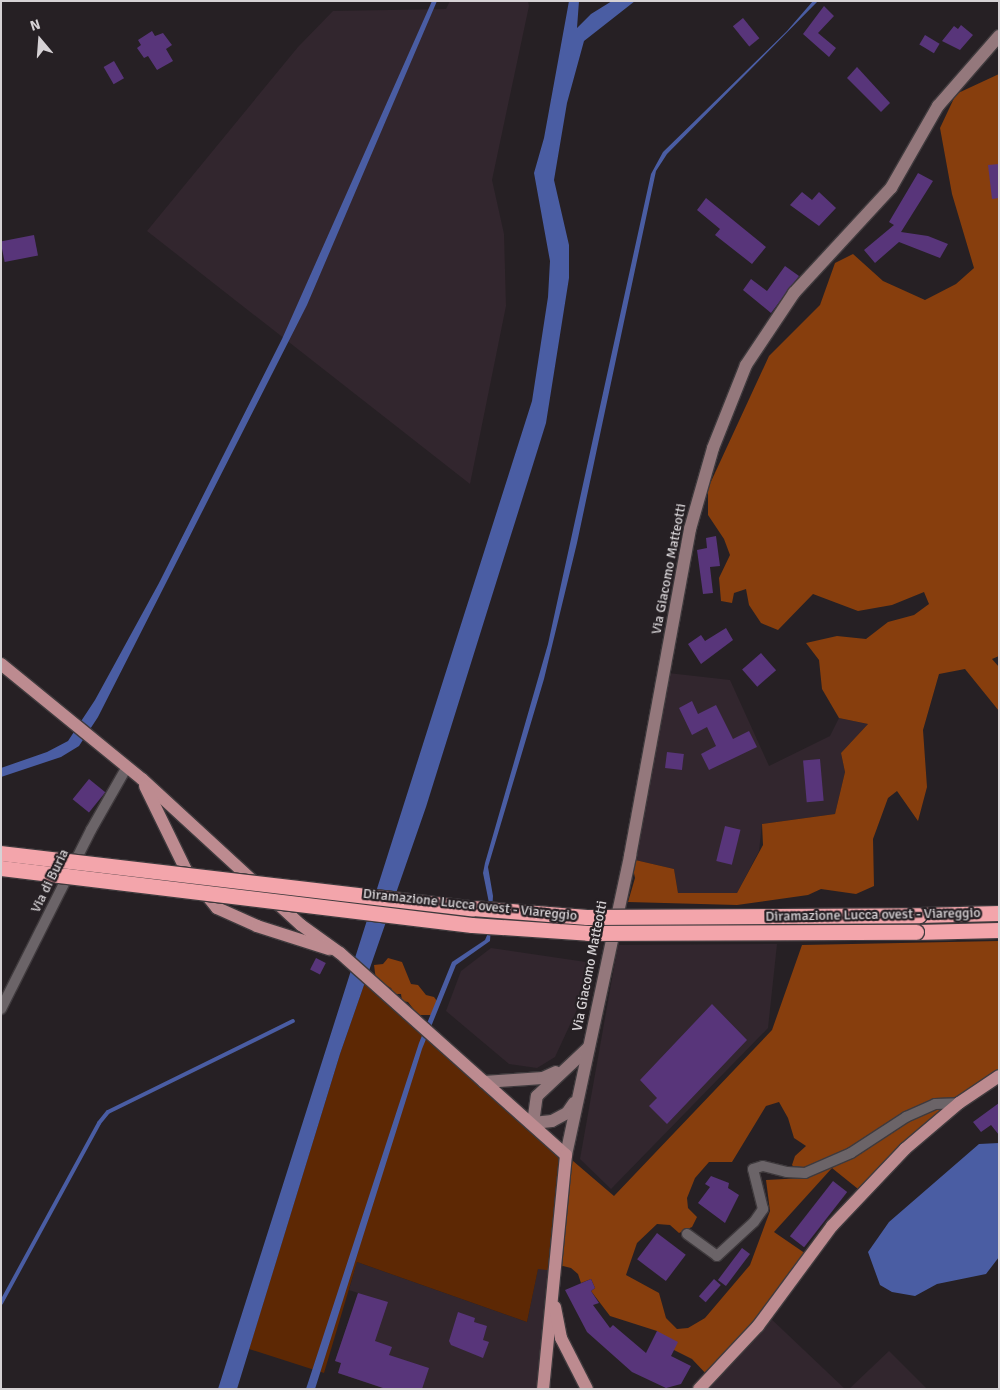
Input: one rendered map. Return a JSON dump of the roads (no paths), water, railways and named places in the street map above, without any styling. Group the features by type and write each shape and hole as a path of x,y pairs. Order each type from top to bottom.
{"highway":[{"name":"Diramazione Lucca ovest - Viareggio","path":"1,853 463,907 587,917 999,913"},
{"name":"Diramazione Lucca ovest - Viareggio","path":"1,868 472,924 579,932 916,932 999,930"}],"main road":[{"name":"Via Giacomo Matteotti","path":"566,1155 575,1100 589,1047 630,856 690,529 713,448 746,365 794,293 891,188 938,106 999,36"},
{"path":"1,664 142,779 301,925 340,953 484,1082 533,1123 566,1155 543,1389"},
{"path":"142,779 186,870 217,908 257,926 340,953"},
{"name":"Via Giacomo Matteotti","path":"575,1100 567,1113 552,1121 533,1123 537,1096 589,1047"},
{"name":"Via Giacomo Matteotti","path":"484,1082 543,1078 565,1068"},
{"path":"699,1389 758,1326 833,1225 905,1149 959,1103 999,1076"},
{"path":"553,1287 561,1338 587,1389"}],"street":[{"name":"Via di Buria","path":"1,1009 91,830 128,767"},
{"path":"687,1234 717,1256 754,1222 763,1208 754,1169 763,1166 780,1171 805,1172 851,1153 906,1117 935,1104 959,1103"}],"water":[{"path":"432,1 437,1 307,305 98,717 79,746 61,757 1,777 1,768 47,752 68,741 95,700 159,583 282,339"},
{"path":"569,1 579,1 577,28 591,14 612,1 635,1 584,41 567,103 554,180 569,245 569,278 546,423 426,807 340,1054 237,1389 218,1389 532,401 548,297 550,261 534,173 544,138"},
{"path":"813,1 818,1 667,154 656,171 577,543 544,679 488,867 493,896 490,941 456,965 422,1049 315,1389 306,1389 419,1043 452,962 485,940 488,933 489,903 483,873 485,863 548,644 651,174 663,152 787,31"},
{"path":"999,1143 999,1257 986,1274 937,1284 915,1296 892,1292 880,1285 868,1252 889,1222 979,1144"}],"waterway":[{"path":"1,1303 99,1123 108,1112 293,1021"}]}
